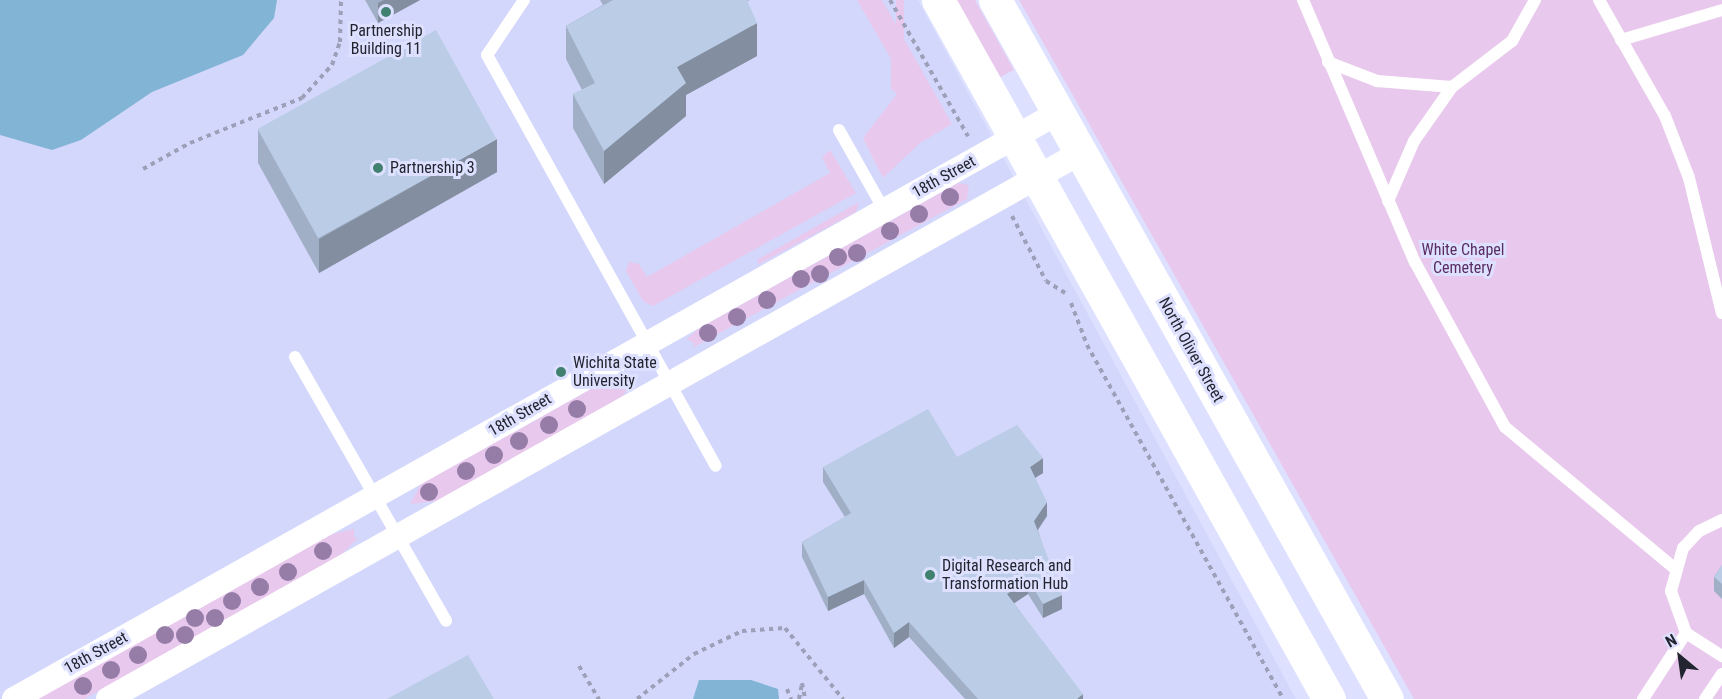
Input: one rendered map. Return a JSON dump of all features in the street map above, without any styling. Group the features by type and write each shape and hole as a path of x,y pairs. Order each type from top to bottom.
{"main road":[{"path":"938,0 1329,699"},
{"name":"North Oliver Street","path":"995,0 1387,699"}],"street":[{"name":"18th Street","path":"14,699 1058,113"},
{"path":"108,699 1080,153"}],"lane":[{"path":"524,0 487,55 716,466"},
{"path":"1303,0 1388,201 1505,427 1674,568"},
{"path":"1388,201 1414,141 1452,87 1512,41 1535,0"},
{"path":"1599,0 1665,116 1689,178 1722,313"},
{"path":"1622,40 1722,10"},
{"path":"1328,62 1377,81 1452,87"},
{"path":"839,130 884,210"},
{"path":"295,357 378,496 446,621"},
{"path":"1722,520 1699,531 1674,568 1671,591 1686,633 1722,656"},
{"path":"1644,699 1686,633"},
{"path":"1705,699 1722,674"}],"path":[{"path":"143,169 190,143 302,98 332,65 340,42 341,0"},
{"path":"890,0 980,157"},
{"path":"1002,197 1046,281 1066,293 1087,345 1283,699"},
{"path":"637,699 694,654 742,631 785,628 841,699"},
{"path":"579,666 599,699"},
{"path":"799,699 802,683 805,699"},
{"path":"787,689 791,699"}],"shaded area":[{"name":"Wichita State University","path":"0,0 918,0 1296,699 0,699"},
{"path":"0,0 277,0 274,18 243,55 152,92 81,140 52,150 0,135"},
{"path":"699,680 751,680 778,689 779,699 693,699"}],"green space":[{"path":"857,0 882,0 952,124 920,143 883,178 863,138 897,94 891,89 891,59"},
{"path":"896,0 904,0 904,113 896,113"},
{"path":"956,0 975,0 1014,70 1000,77"},
{"name":"White Chapel Cemetery","path":"1019,0 1722,0 1722,699 1414,699"},
{"path":"830,150 856,193 653,306 643,301 626,271 629,262 639,264 647,277 830,173 822,157"},
{"path":"958,183 969,185 967,199 692,348 695,344 687,339 698,329"},
{"path":"859,202 856,212 759,264 757,260"},
{"path":"623,377 622,387 628,387 623,396 437,501 410,504 421,484 611,378"},
{"path":"354,529 354,538 359,537 341,555 84,699 37,699 329,535"}],"building":[{"path":"613,0 747,0 757,23 677,67 686,83 604,151 573,94 595,83 566,26"},
{"name":"Partnership 3","path":"436,30 497,139 318,238 258,129"},
{"name":"Digital Research and Transformation Hub","path":"928,409 957,457 1017,425 1043,458 1030,467 1047,502 1034,521 1062,595 1043,604 1028,579 1007,594 1083,694 1077,699 978,699 909,622 894,633 864,580 828,597 802,542 851,513 823,467"},
{"path":"1722,565 1722,584 1714,577"},
{"path":"468,655 494,699 387,699"}],"place":[{"name":"Partnership Building 11","path":"386,12"},
{"name":"Partnership 3","path":"378,168"},
{"name":"Wichita State University","path":"561,372"},
{"name":"Digital Research and Transformation Hub","path":"930,575"}]}
